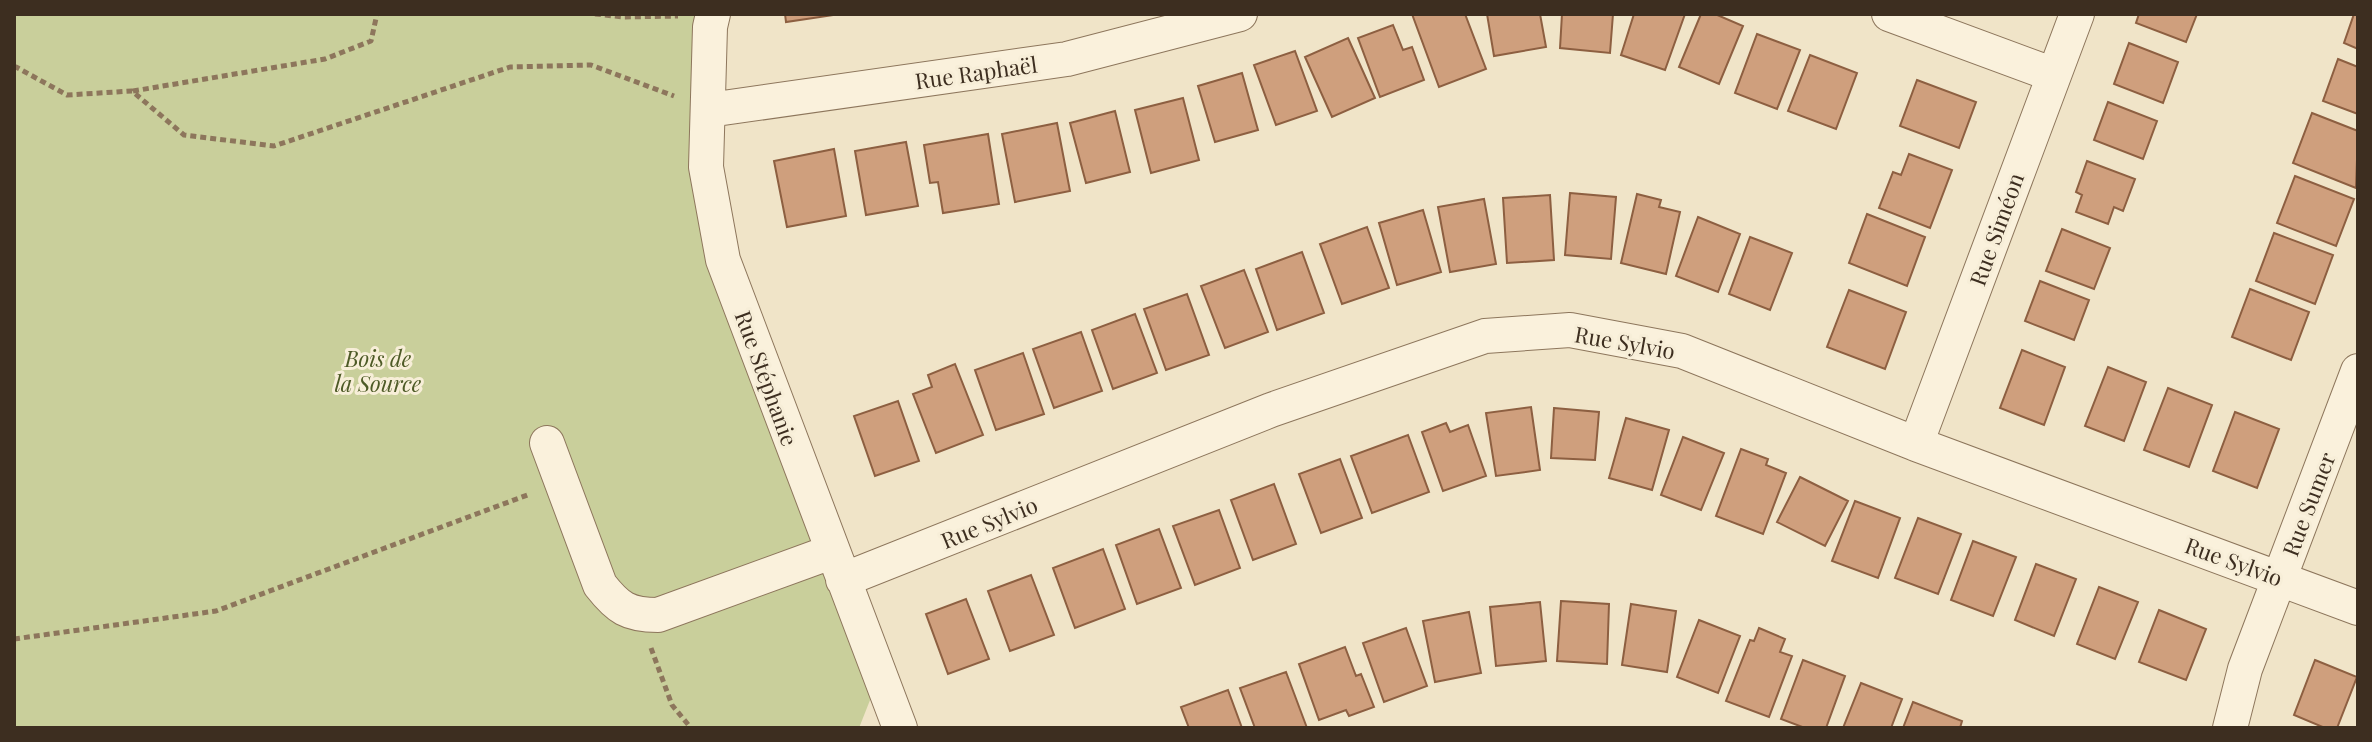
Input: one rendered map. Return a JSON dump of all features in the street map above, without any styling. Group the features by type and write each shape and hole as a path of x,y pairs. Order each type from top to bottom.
{"street":[{"name":"Rue Raphaël","path":"709,110 1067,59 1240,14"},
{"path":"1889,14 2054,75"},
{"name":"Rue Siméon","path":"1916,444 2077,14"},
{"name":"Rue Stéphanie","path":"697,15 710,27 706,167 723,260 900,728"},
{"name":"Rue Sylvio","path":"638,615 658,615 837,566 1485,336 1570,330 1682,351 1916,444 2358,608"},
{"name":"Rue Sumer","path":"2230,728 2245,669 2358,371"},
{"path":"547,443 600,585 615,605 638,615"}],"path":[{"path":"14,68 67,95 132,91 325,59 371,41 377,14"},
{"path":"595,14 624,17 697,15"},
{"path":"132,91 184,135 274,146 510,67 591,65 709,110"},
{"path":"14,639 216,611 561,483"},
{"path":"638,615 672,705 691,728"}],"green space":[{"name":"Bois de la Source","path":"14,14 711,14 707,170 874,690 859,728 14,728"}],"building":[{"path":"785,14 834,14 834,15 786,22"},
{"path":"1412,14 1465,14 1486,69 1439,87"},
{"path":"1487,14 1540,14 1546,47 1494,56"},
{"path":"1562,14 1613,14 1610,53 1560,48"},
{"path":"1634,14 1685,14 1665,70 1621,55"},
{"path":"1701,14 1715,14 1743,26 1719,84 1679,67"},
{"path":"2139,14 2197,14 2186,42 2136,23"},
{"path":"2354,14 2358,14 2358,49 2344,43"},
{"path":"1393,25 1403,50 1412,47 1424,80 1380,97 1358,38"},
{"path":"1757,34 1800,50 1777,109 1735,93"},
{"path":"1348,38 1375,98 1332,117 1305,57"},
{"path":"2129,43 2178,62 2163,103 2114,84"},
{"path":"1295,51 1317,111 1276,125 1254,65"},
{"path":"1810,55 1857,73 1836,129 1788,111"},
{"path":"2338,59 2358,67 2358,114 2323,101"},
{"path":"1242,73 1258,130 1215,142 1198,86"},
{"path":"1917,80 1976,102 1959,148 1900,126"},
{"path":"1183,98 1199,160 1151,173 1135,110"},
{"path":"2108,102 2157,121 2143,159 2094,140"},
{"path":"1115,111 1130,172 1086,183 1070,123"},
{"path":"2312,113 2358,131 2356,188 2293,163"},
{"path":"1057,123 1070,191 1015,202 1002,134"},
{"path":"988,134 999,204 943,213 938,182 930,183 924,145"},
{"path":"906,142 918,206 866,215 855,151"},
{"path":"834,149 846,216 787,227 774,161"},
{"path":"1909,154 1952,170 1930,228 1879,208 1893,172 1901,175"},
{"path":"2087,161 2135,179 2123,211 2114,207 2108,224 2076,212 2082,195 2076,192"},
{"path":"2295,176 2354,199 2336,246 2277,223"},
{"path":"1570,193 1616,197 1611,259 1565,255"},
{"path":"1637,194 1661,200 1659,207 1680,212 1666,274 1621,263"},
{"path":"1550,195 1554,260 1507,263 1503,198"},
{"path":"1484,199 1496,264 1450,272 1438,207"},
{"path":"1423,210 1441,272 1397,285 1379,223"},
{"path":"1867,214 1925,237 1907,286 1849,263"},
{"path":"1698,217 1740,234 1718,292 1676,276"},
{"path":"1367,227 1389,288 1342,304 1320,244"},
{"path":"2062,229 2110,248 2094,289 2046,271"},
{"path":"2274,233 2333,255 2315,304 2256,281"},
{"path":"1750,237 1792,253 1770,310 1729,294"},
{"path":"1302,252 1324,313 1277,330 1256,269"},
{"path":"1244,270 1268,332 1225,348 1201,286"},
{"path":"2040,281 2089,300 2074,340 2025,321"},
{"path":"2250,289 2309,312 2291,360 2232,337"},
{"path":"1849,290 1906,312 1885,369 1827,347"},
{"path":"1187,294 1209,355 1166,370 1144,309"},
{"path":"1135,314 1157,373 1113,389 1092,330"},
{"path":"1081,332 1102,391 1054,408 1033,349"},
{"path":"2022,350 2065,367 2044,425 2000,408"},
{"path":"1023,353 1044,414 996,430 975,370"},
{"path":"955,364 983,435 936,453 913,394 932,387 928,375"},
{"path":"2108,367 2146,382 2124,441 2085,426"},
{"path":"2168,388 2212,405 2189,467 2144,450"},
{"path":"898,401 919,461 875,476 854,416"},
{"path":"1531,407 1540,470 1496,476 1486,413"},
{"path":"1554,408 1599,412 1595,460 1551,458"},
{"path":"2235,412 2279,429 2257,488 2213,471"},
{"path":"1626,418 1669,430 1652,490 1609,478"},
{"path":"1446,423 1450,432 1468,425 1486,476 1443,491 1422,432"},
{"path":"1408,435 1429,492 1372,513 1351,456"},
{"path":"1683,437 1724,453 1701,510 1661,495"},
{"path":"1741,449 1768,459 1766,465 1786,473 1763,534 1716,516"},
{"path":"1340,459 1362,518 1321,533 1299,474"},
{"path":"1800,477 1848,501 1825,546 1777,522"},
{"path":"1274,484 1296,544 1253,560 1231,500"},
{"path":"1855,501 1900,518 1878,578 1832,561"},
{"path":"1219,510 1240,568 1195,585 1173,526"},
{"path":"1918,518 1961,534 1938,594 1895,578"},
{"path":"1159,529 1181,588 1137,604 1116,545"},
{"path":"1973,541 2016,557 1993,616 1951,600"},
{"path":"1103,549 1125,609 1075,628 1053,568"},
{"path":"2036,564 2076,579 2054,636 2015,620"},
{"path":"1031,575 1054,635 1010,651 988,591"},
{"path":"2099,587 2138,602 2115,659 2077,644"},
{"path":"966,599 989,659 948,674 926,614"},
{"path":"1561,601 1609,604 1607,664 1557,661"},
{"path":"1540,602 1546,661 1496,666 1490,607"},
{"path":"1631,604 1676,611 1667,672 1622,665"},
{"path":"2159,610 2206,629 2186,680 2139,662"},
{"path":"1469,612 1481,673 1435,682 1423,621"},
{"path":"1699,620 1740,636 1718,693 1677,677"},
{"path":"1406,628 1427,686 1384,702 1363,643"},
{"path":"1759,628 1785,639 1780,652 1792,656 1769,717 1726,701 1750,640 1754,641"},
{"path":"1345,647 1356,676 1361,674 1374,707 1349,716 1346,710 1319,720 1299,664"},
{"path":"1803,660 1845,676 1826,728 1805,728 1781,719"},
{"path":"2315,660 2357,677 2337,728 2325,728 2294,715"},
{"path":"1286,672 1307,728 1255,728 1240,688"},
{"path":"1861,683 1902,699 1891,728 1843,728"},
{"path":"1228,690 1242,728 1189,728 1181,707"},
{"path":"1913,702 1962,721 1960,728 1903,728"}]}
